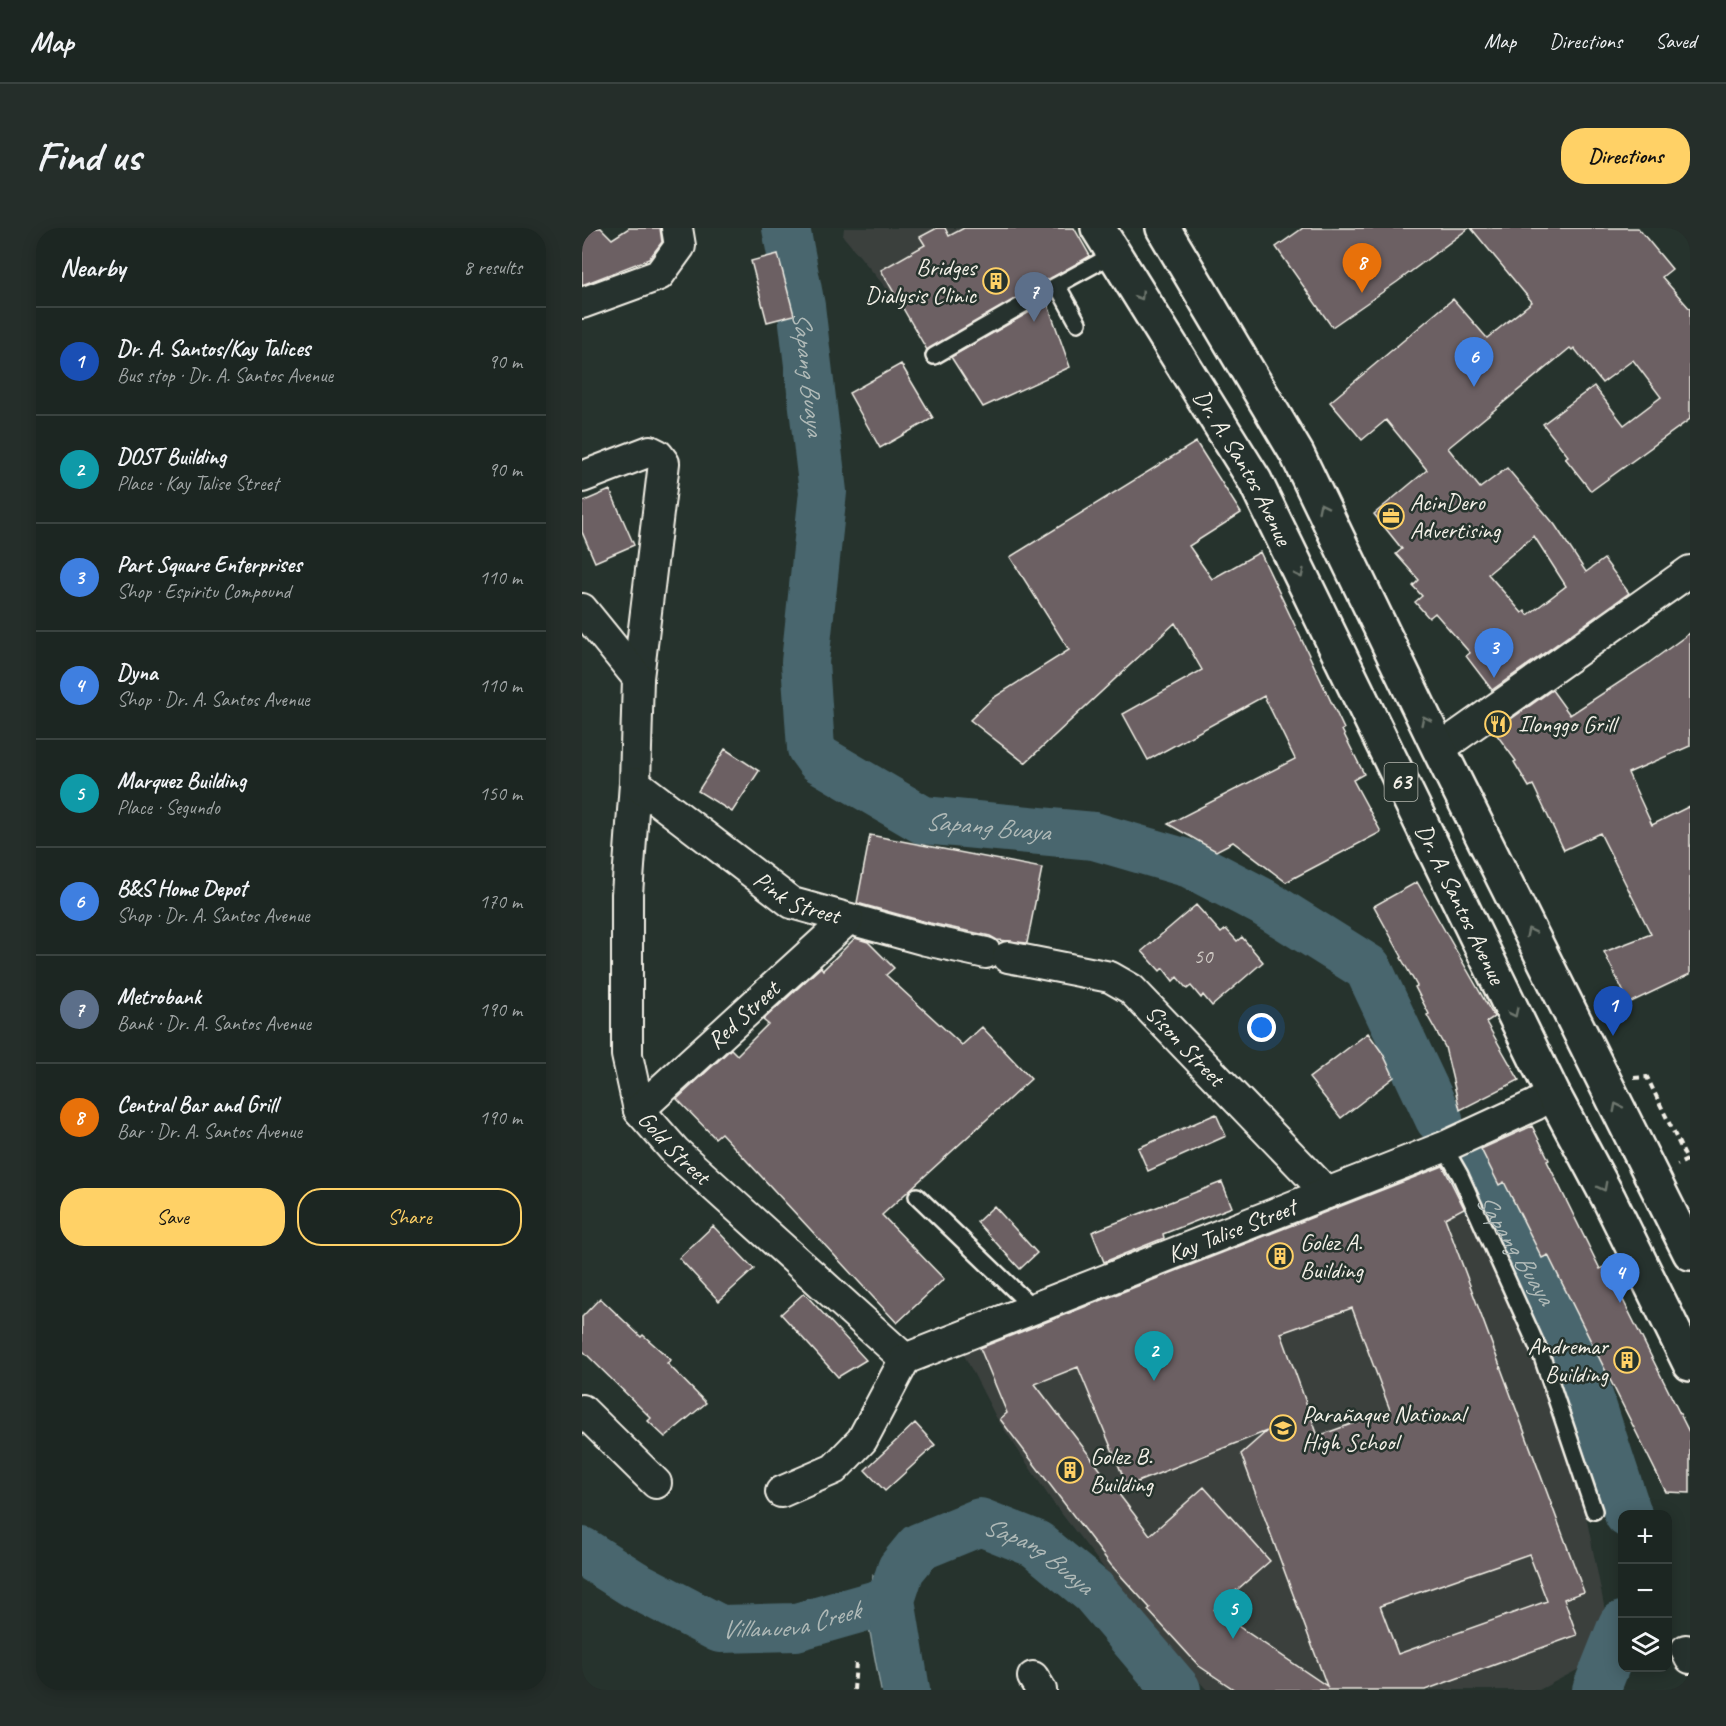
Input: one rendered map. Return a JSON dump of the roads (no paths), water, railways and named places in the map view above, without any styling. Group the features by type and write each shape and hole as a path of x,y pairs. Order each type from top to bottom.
{"main road":[{"name":"Dr. A. Santos Avenue","path":"1163,228 1297,454 1439,749 1690,1254"},
{"name":"Dr. A. Santos Avenue","path":"1106,241 1255,481 1553,1094 1609,1199 1690,1364"},
{"path":"1215,418 1258,389"}],"street":[{"path":"582,303 659,275 680,246 677,228"},
{"name":"Gold Street","path":"582,477 650,451 658,455 664,463 638,678 635,783 627,894 627,1055 639,1110 675,1151 905,1359"},
{"path":"1439,749 1690,571"},
{"path":"582,609 638,678"},
{"name":"Pink Street","path":"635,783 792,903 997,955"},
{"name":"Red Street","path":"639,1110 848,919"},
{"name":"Sison Street","path":"997,955 1110,977 1131,989 1327,1193"},
{"name":"Kay Talise Street","path":"905,1359 1444,1147 1535,1105 1553,1094"},
{"path":"781,1492 834,1469 862,1440 905,1359"},
{"path":"582,1410 656,1483"}],"lane":[{"path":"934,356 1057,285 1106,241"},
{"path":"1057,285 1078,323"},
{"path":"1444,1147 1460,1175 1542,1357 1594,1511"},
{"path":"917,1196 1033,1308"}],"water":[{"path":"873,1576 909,1619 926,1690 881,1690 869,1627"}],"waterway":[{"name":"Sapang Buaya","path":"786,228 801,306 823,492 805,662 811,748 819,759 923,820 1094,836 1190,864 1263,902 1368,968 1439,1119"},
{"name":"Sapang Buaya","path":"1458,1155 1568,1332 1627,1510"},
{"name":"Sapang Buaya","path":"906,1690 891,1600 901,1569 919,1547 980,1522 1036,1544 1094,1592 1177,1690"},
{"name":"Villanueva Creek","path":"582,1551 634,1584 720,1629 796,1627 891,1600"},
{"name":"Sapang Buaya","path":"1596,1690 1618,1635"}],"place":[{"name":"Bridges Dialysis Clinic","path":"996,281"},
{"name":"Central Bar and Grill","path":"1362,293"},
{"name":"Metrobank","path":"1034,322"},
{"name":"B&S Home Depot","path":"1474,387"},
{"name":"AcinDero Advertising","path":"1391,516"},
{"name":"Part Square Enterprises","path":"1494,678"},
{"name":"Ilonggo Grill","path":"1498,724"},
{"name":"Dr. A. Santos/Kay Talices","path":"1613,1036"},
{"name":"Golez A. Building","path":"1280,1256"},
{"name":"Dyna","path":"1620,1303"},
{"name":"Andremar Building","path":"1627,1360"},
{"name":"DOST Building","path":"1154,1381"},
{"name":"Parañaque National High School","path":"1283,1428"},
{"name":"Golez B. Building","path":"1070,1470"},
{"name":"Marquez Building","path":"1233,1639"}]}
